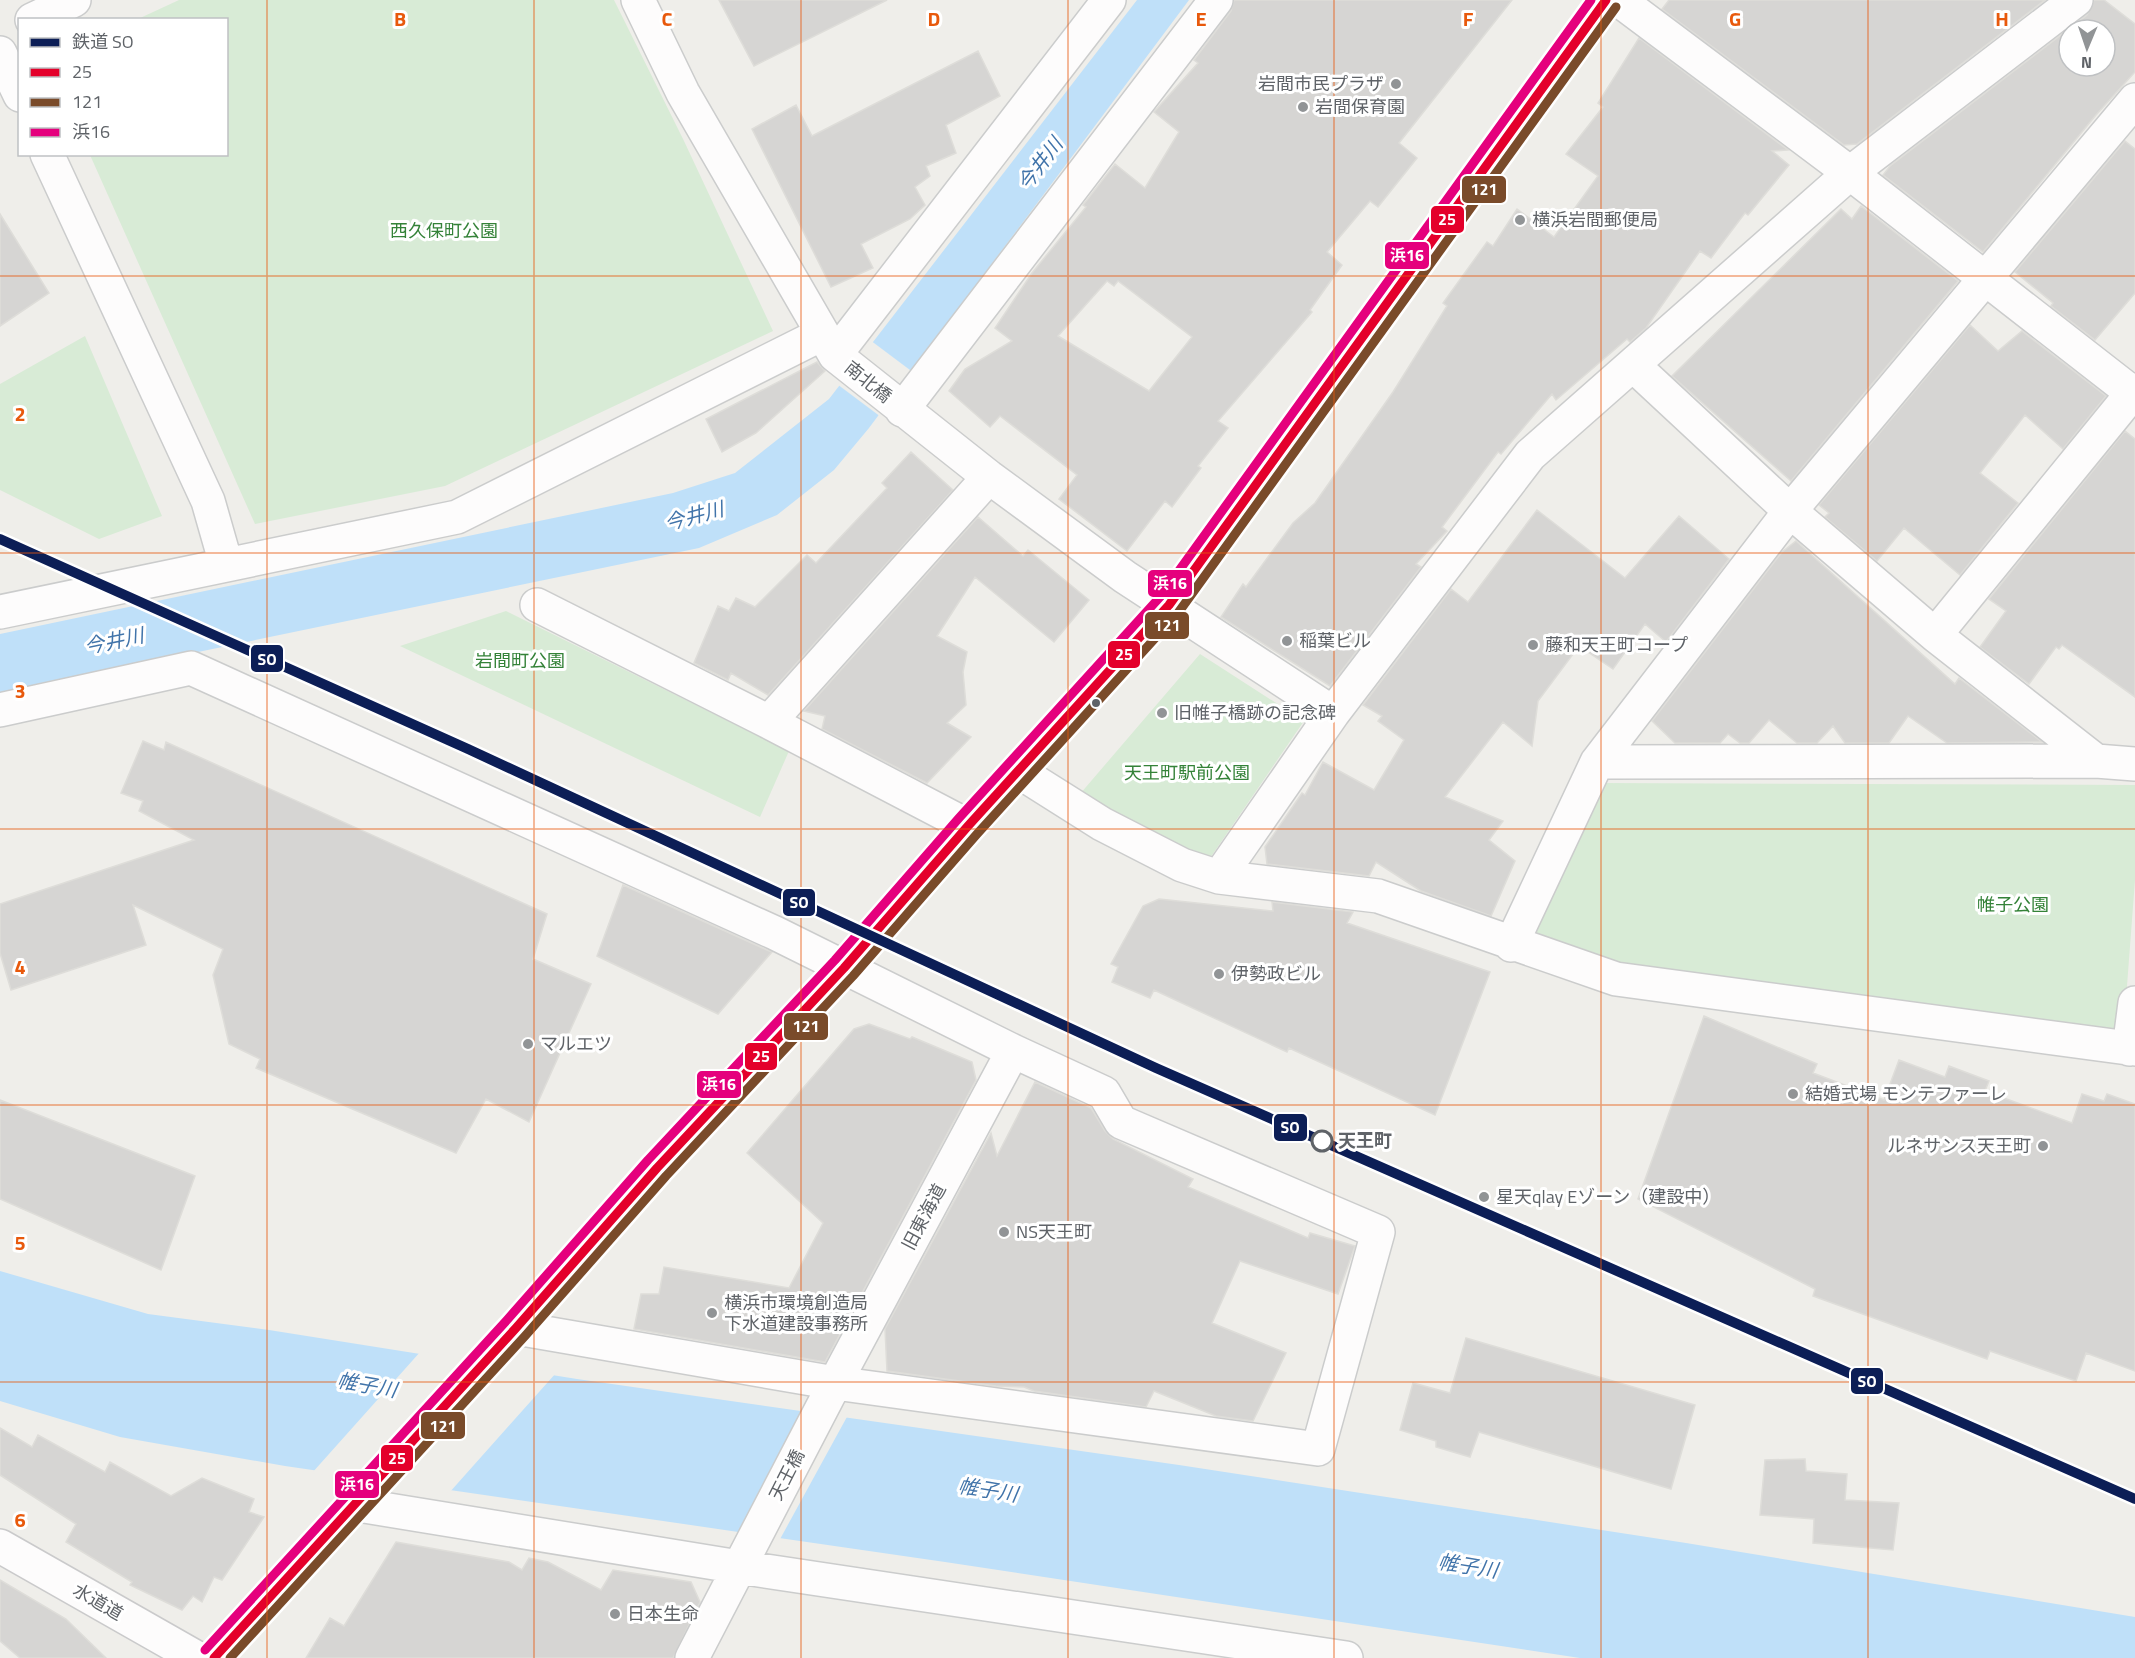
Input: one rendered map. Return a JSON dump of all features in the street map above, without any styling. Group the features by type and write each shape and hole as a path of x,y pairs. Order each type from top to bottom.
{"street":[{"path":"36,18 74,0"},
{"path":"638,0 683,93 829,344"},
{"path":"0,612 457,517 829,344 1109,0"},
{"path":"902,410 1216,0"},
{"path":"214,1658 657,1168 844,968 968,826 1169,605 1606,0"},
{"path":"1619,0 1850,173 2134,393 1935,635"},
{"path":"1219,877 1333,713 1530,455 1850,173 2076,0"},
{"path":"0,34 18,26"},
{"path":"0,53 18,91"},
{"path":"1511,945 1597,762 1790,511 2135,100"},
{"path":"48,156 208,501 226,564"},
{"name":"南北橋","path":"829,344 902,410 1125,577 1333,713"},
{"path":"1633,365 1790,511 1935,635 2096,761"},
{"path":"769,722 989,477"},
{"path":"537,605 968,826"},
{"path":"0,710 191,668 775,933 1012,1051 1104,1093 1121,1122 1378,1232 1318,1449 835,1383 508,1335"},
{"path":"1597,762 2096,761 2135,764"},
{"path":"1018,771 1129,839 1182,865 1219,877 1378,896 1511,945 1616,980 2132,1049 2135,1003"},
{"name":"旧東海道","path":"835,1383 1012,1051"},
{"name":"天王橋","path":"739,1567 835,1383"},
{"path":"359,1496 739,1567 1215,1649 1346,1658"},
{"name":"水道道","path":"0,1546 196,1658"},
{"path":"692,1658 739,1567"}],"green space":[{"name":"西久保町公園","path":"179,0 614,0 684,141 773,331 445,486 255,524 90,156 228,156 228,18 140,18"},
{"path":"85,336 162,516 99,539 0,490 0,384"},
{"name":"岩間町公園","path":"506,611 789,751 760,817 400,646"},
{"name":"天王町駅前公園","path":"1200,654 1304,721 1208,861 1080,794"},
{"name":"帷子公園","path":"1600,783 2135,785 2135,880 2123,1039 1619,971 1520,941"}],"water":[{"name":"今井川","path":"1137,0 1189,0 869,428 834,470 777,515 699,548 0,693 0,634 673,493 735,473 829,399"},
{"name":"帷子川","path":"0,1271 148,1314 269,1330 577,1379 1179,1465 1686,1543 2135,1617 2135,1658 1580,1658 945,1562 285,1466 120,1437 0,1401"}],"pier":[{"path":"870,340 914,373 881,417 837,384"},
{"path":"421,1351 556,1373 449,1493 312,1473"},
{"path":"805,1409 848,1415 779,1541 737,1535"}],"building":[{"path":"719,0 887,0 754,66"},
{"path":"1234,0 1512,0 1399,143 1417,158 1378,207 1370,201 1327,252 1342,265 1310,310 1312,312 1218,421 1228,428 1198,466 1201,468 1172,507 1165,501 1127,551 1059,499 1077,475 1000,416 990,427 949,391 965,369 1012,341 995,328 1032,273 1086,207 1083,205 1115,164 1145,188 1179,132 1154,112 1198,63 1194,60 1231,11","holes":["1107,281 1114,286 1118,281 1192,337 1149,391 1058,336"]},
{"path":"1669,0 2045,0 1857,144 1844,145 1662,9"},
{"path":"2094,0 2104,0 2135,24 2135,72 2096,115 1983,252 1883,175 1890,166 2057,38 2057,78 2117,78 2117,18 2083,18"},
{"path":"1639,38 1788,150 1772,151 1789,165 1748,215 1745,213 1711,258 1700,251 1646,328 1630,342 1627,339 1556,400 1552,394 1501,454 1498,452 1442,527 1447,531 1416,564 1421,567 1330,686 1221,617 1243,584 1246,587 1293,523 1315,503 1393,392 1447,306 1443,303 1487,242 1493,246 1517,209 1554,237 1598,176 1566,154 1603,107 1598,103"},
{"path":"978,51 1000,96 946,125 956,153 926,166 930,176 915,187 925,205 910,219 861,244 873,268 831,287 752,129 796,105 812,136"},
{"path":"2125,141 2135,149 2135,293 2095,340 2051,306 2053,303 2015,272"},
{"path":"1861,206 1958,281 1791,481 1672,376 1841,209 1852,219"},
{"path":"0,214 49,293 0,326"},
{"path":"1970,325 1998,351 2022,331 2106,396 2063,449 2025,415 1980,473 2018,503 1960,575 1904,528 1877,561 1825,517 1829,513 1819,505"},
{"path":"817,362 825,371 756,433 722,452 706,419"},
{"path":"2125,431 2135,439 2135,697 2062,645 2059,649 2056,647 2029,684 1980,647 2006,611 1989,599"},
{"path":"911,452 953,490 768,695 731,673 728,680 694,663 718,606 729,611 736,598 755,607 807,555 816,563 887,488 882,483"},
{"path":"1537,510 1625,578 1679,516 1729,559 1666,642 1645,624 1613,669 1579,646 1538,701 1532,746 1503,722 1445,797 1503,821 1489,840 1515,861 1491,916 1421,891 1376,862 1369,876 1267,864 1265,847 1302,793 1305,795 1323,762 1374,790 1404,740 1378,721 1382,716 1363,705 1451,589 1468,602"},
{"path":"978,517 1023,556 1028,550 1089,600 1054,642 975,577 937,636 967,652 963,672 966,705 947,723 971,737 927,783 822,729 825,716 804,711"},
{"path":"1796,541 1955,684 1959,678 2042,742 1947,743 1908,716 1889,743 1845,743 1833,726 1817,743 1797,743 1769,720 1749,743 1740,743 1728,734 1720,743 1675,743 1652,721 1782,552"},
{"path":"143,741 164,750 166,742 547,914 533,959 591,984 529,1122 486,1099 456,1153 256,1068 260,1059 229,1044 213,975 223,949 133,905 146,945 11,990 0,953 0,904 194,840 139,811 143,801 121,793"},
{"path":"623,885 772,952 718,1014 597,956"},
{"path":"1159,899 1273,911 1272,902 1353,912 1347,923 1490,972 1435,1115 1289,1048 1287,1052 1154,990 1150,998 1112,982 1118,967 1111,964 1143,906"},
{"name":"ルネサンス天王町","path":"1704,1016 1817,1064 1813,1073 1884,1100 1899,1060 1945,1077 1949,1066 1989,1081 1985,1091 2072,1123 2082,1094 2104,1101 2107,1094 2135,1104 2135,1371 2086,1353 2076,1381 1990,1351 1987,1359 1813,1296 1815,1289 1638,1199"},
{"path":"869,1024 910,1039 912,1037 972,1062 976,1080 825,1362 634,1329 641,1294 659,1294 664,1267 789,1288 823,1223 747,1153 854,1029"},
{"path":"1035,1082 1091,1108 1105,1131 1113,1139 1193,1179 1188,1187 1308,1238 1310,1233 1355,1246 1338,1294 1240,1261 1212,1323 1286,1353 1253,1421 1216,1416 1154,1391 1146,1407 1034,1391 1024,1387 996,1386 887,1371 885,1329 991,1133 997,1156"},
{"path":"0,1100 195,1176 161,1270 0,1199"},
{"path":"1466,1338 1695,1405 1671,1489 1479,1432 1470,1457 1436,1447 1436,1441 1400,1430 1413,1383 1450,1393"},
{"path":"0,1428 32,1447 38,1435 105,1472 110,1462 171,1496 202,1478 254,1499 249,1512 264,1517 222,1580 214,1577 202,1602 193,1596 182,1610 130,1585 132,1582 66,1542 76,1524 0,1475"},
{"path":"1805,1459 1806,1471 1847,1474 1845,1500 1899,1503 1893,1550 1813,1543 1814,1519 1760,1515 1765,1460"},
{"path":"396,1542 509,1562 522,1570 529,1558 548,1562 601,1590 613,1570 691,1582 700,1602 673,1658 306,1658 330,1618 344,1626"},
{"path":"0,1580 66,1619 106,1658 20,1658 0,1641"}],"rail line":[{"name":"SO","path":"0,539 468,749 1156,1068 2135,1499"}],"transit line":[{"name":"浜16","path":"205,1650 507,1320 648,1160 835,960 959,818 1160,597 1591,0"},
{"name":"25","path":"214,1658 516,1328 657,1168 844,968 968,826 1169,605 1606,0"},
{"name":"121","path":"230,1658 525,1336 666,1176 853,976 977,834 1178,613 1616,7"}],"place":[{"name":"岩間市民プラザ","path":"1396,84"},
{"name":"岩間保育園","path":"1303,107"},
{"name":"横浜岩間郵便局","path":"1520,220"},
{"name":"稲葉ビル","path":"1287,641"},
{"name":"藤和天王町コープ","path":"1533,645"},
{"name":"旧帷子橋跡の記念碑","path":"1162,713"},
{"name":"伊勢政ビル","path":"1219,974"},
{"name":"マルエツ","path":"528,1044"},
{"name":"結婚式場 モンテファーレ","path":"1793,1094"},
{"name":"天王町","path":"1322,1141"},
{"name":"ルネサンス天王町","path":"2043,1146"},
{"name":"星天qlay Eゾーン（建設中）","path":"1484,1197"},
{"name":"NS天王町","path":"1004,1232"},
{"name":"横浜市環境創造局 下水道建設事務所","path":"712,1313"},
{"name":"日本生命","path":"615,1614"}]}
